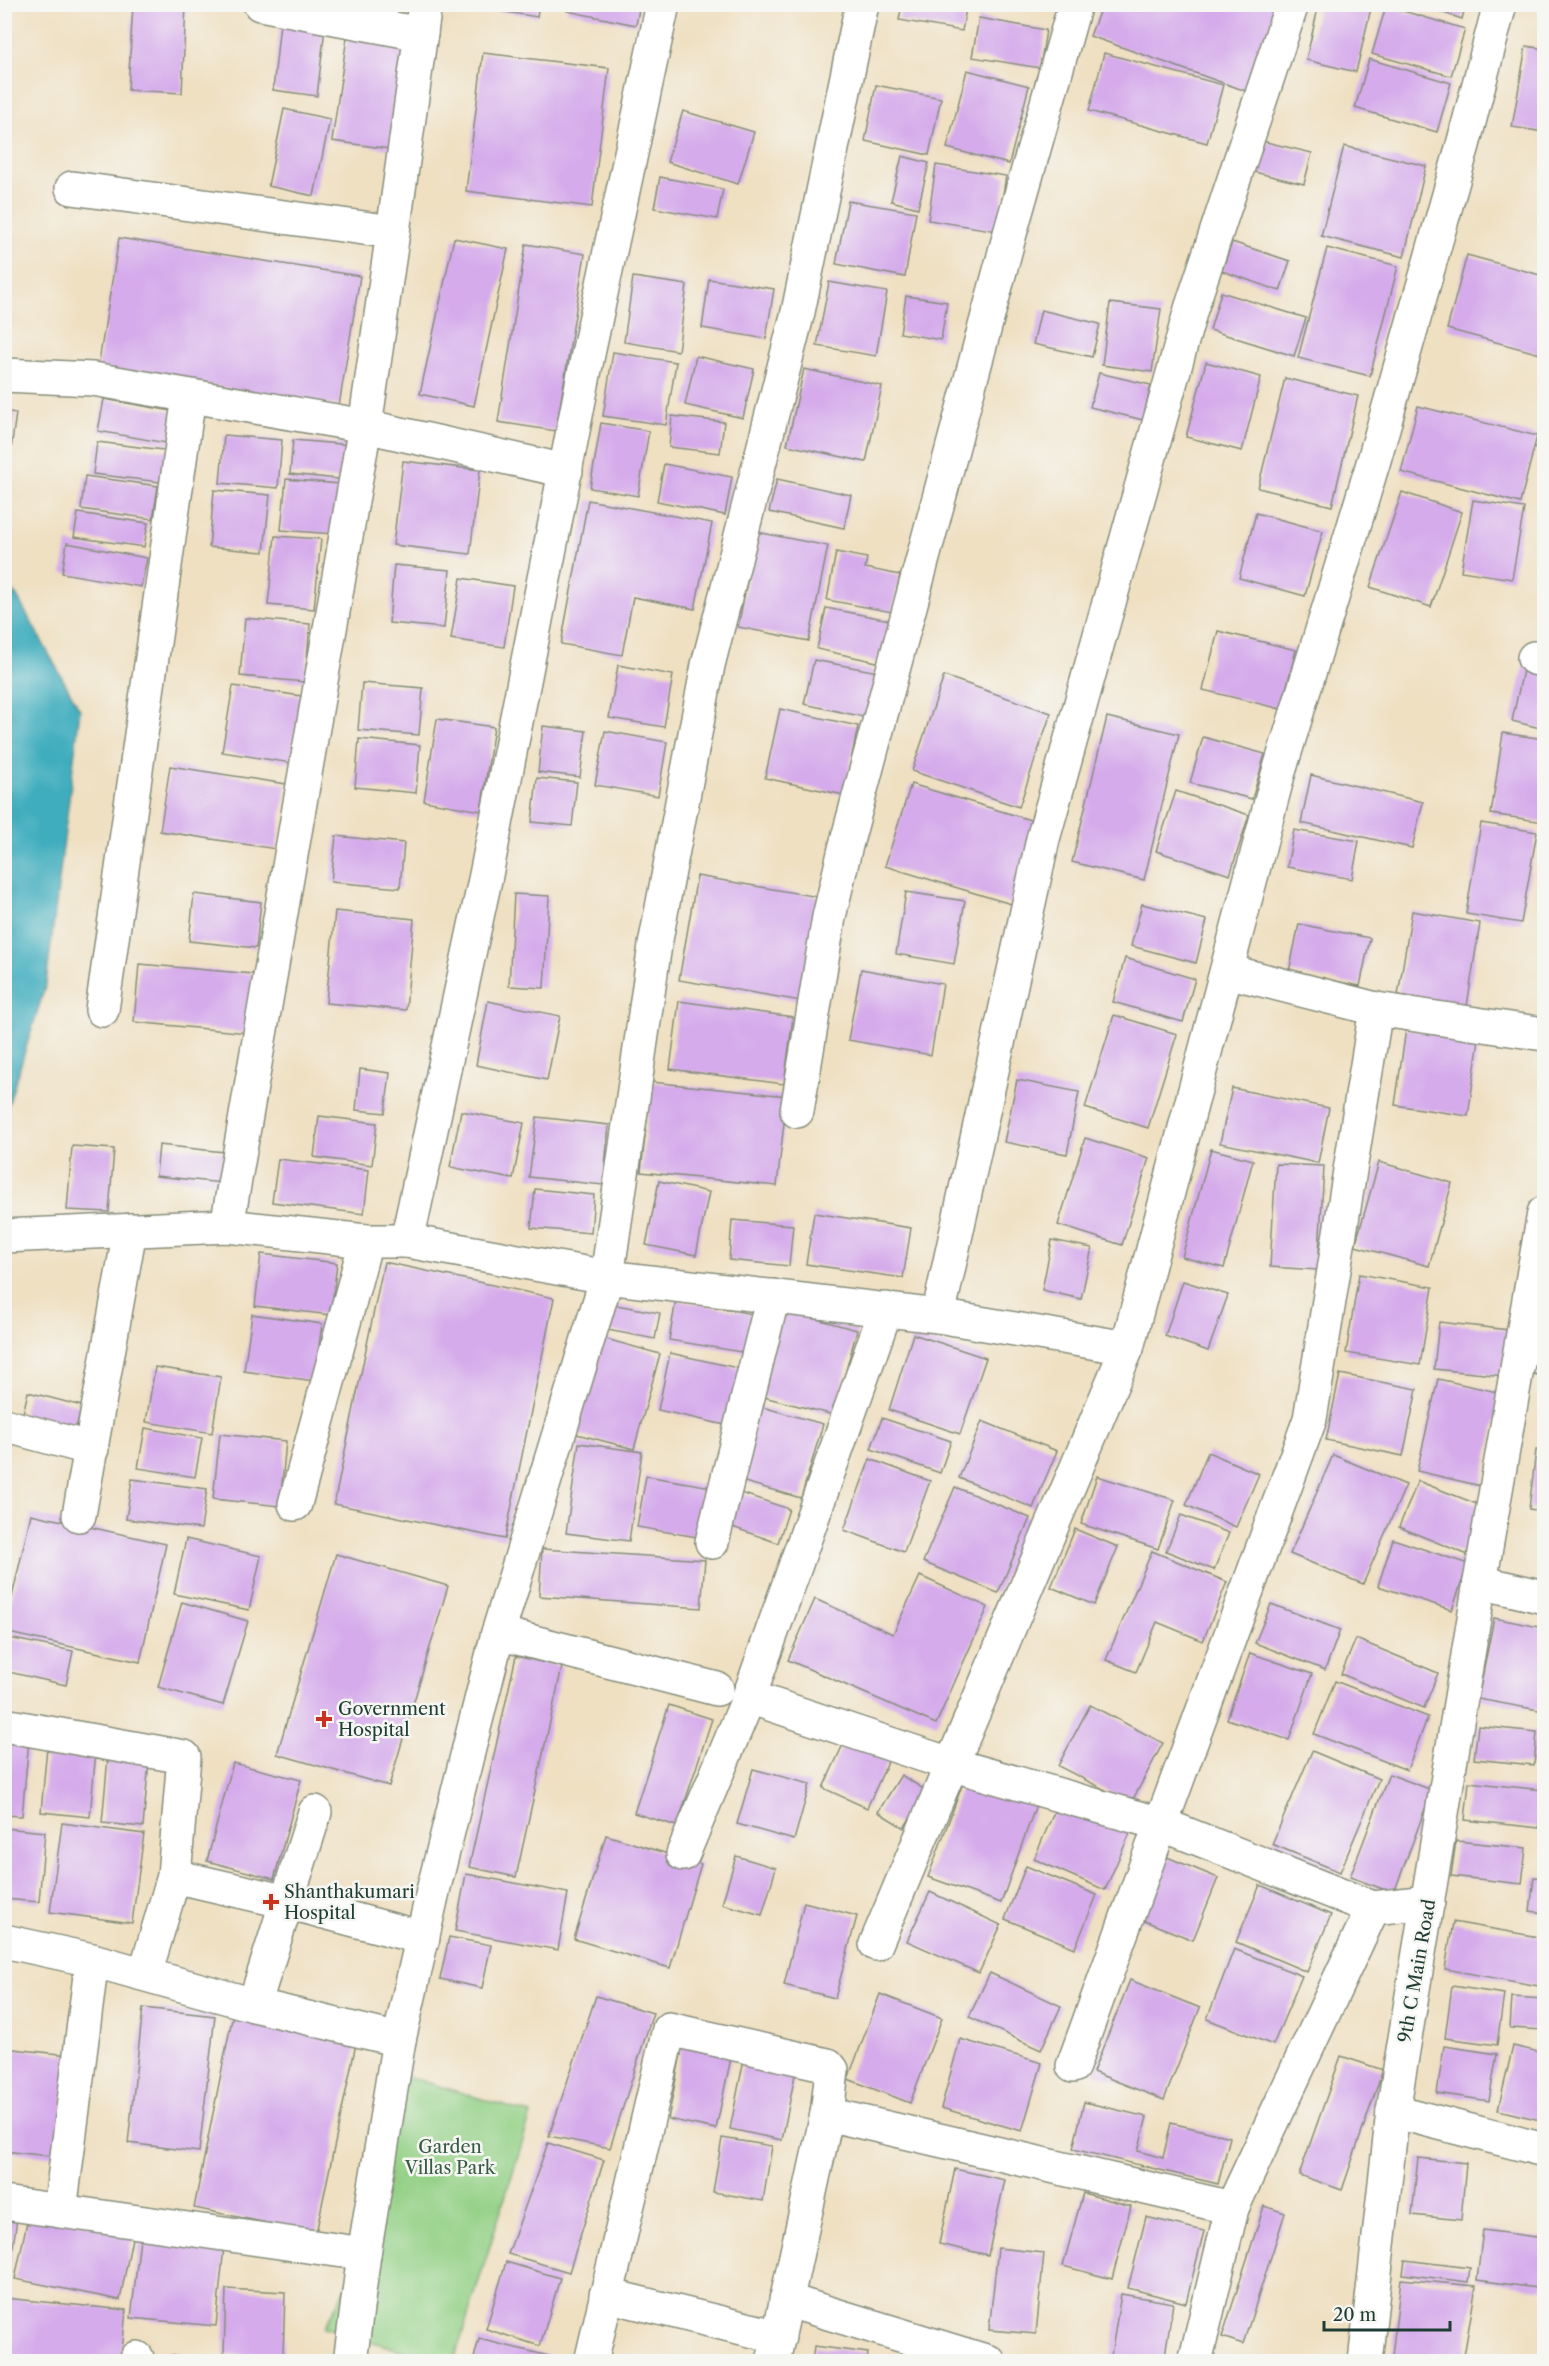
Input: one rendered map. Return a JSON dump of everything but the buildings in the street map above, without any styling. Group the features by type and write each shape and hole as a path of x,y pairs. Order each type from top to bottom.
{"street":[{"path":"227,1226 365,426 423,19 260,4"},
{"path":"407,1240 488,863 588,354 663,4"},
{"path":"350,2361 364,2254 399,2040 423,1938 498,1633 607,1277 655,945 708,665 798,312 862,4"},
{"path":"797,1112 829,917 845,849 1006,248 1075,4"},
{"path":"938,1316 1043,839 1191,309 1292,4"},
{"path":"876,1944 1127,1348 1278,775 1374,460 1463,145 1500,4"},
{"path":"72,188 393,232"},
{"path":"4,375 93,379 365,426 566,471"},
{"path":"102,1010 189,396"},
{"path":"1227,971 1376,1009 1545,1034"},
{"path":"1073,2066 1310,1419 1376,1009"},
{"name":"9th C Main Road","path":"1365,2361 1393,2111 1480,1582 1545,1213"},
{"path":"4,1236 227,1226 366,1241 407,1240 607,1277 938,1316 1127,1348"},
{"path":"79,1515 130,1230"},
{"path":"295,1504 366,1241"},
{"path":"712,1542 773,1296"},
{"path":"683,1854 749,1697 886,1309"},
{"path":"4,1425 92,1449"},
{"path":"1480,1582 1545,1597"},
{"path":"498,1633 717,1689"},
{"path":"749,1697 950,1764 1161,1824 1373,1908 1428,1902"},
{"path":"4,1725 184,1757 174,1876 145,1974"},
{"path":"254,2005 315,1812"},
{"path":"174,1876 288,1902 423,1938"},
{"path":"1195,2361 1232,2208 1373,1908"},
{"path":"4,1941 92,1960 254,2005 399,2040"},
{"path":"60,2211 92,1960"},
{"path":"591,2361 606,2295 669,2029 828,2065 832,2070 827,2114 776,2349 606,2295"},
{"path":"1393,2111 1545,2150"},
{"path":"827,2114 1232,2208"},
{"path":"4,2203 364,2254"},
{"path":"786,2300 989,2361"}],"green space":[{"name":"Garden Villas Park","path":"403,2075 531,2114 454,2361 436,2361 324,2327 364,2254"}],"water":[{"path":"5,587 15,593 80,710 46,984 5,1115"}],"place":[{"name":"Government Hospital","path":"324,1719"},
{"name":"Shanthakumari Hospital","path":"271,1902"}]}
